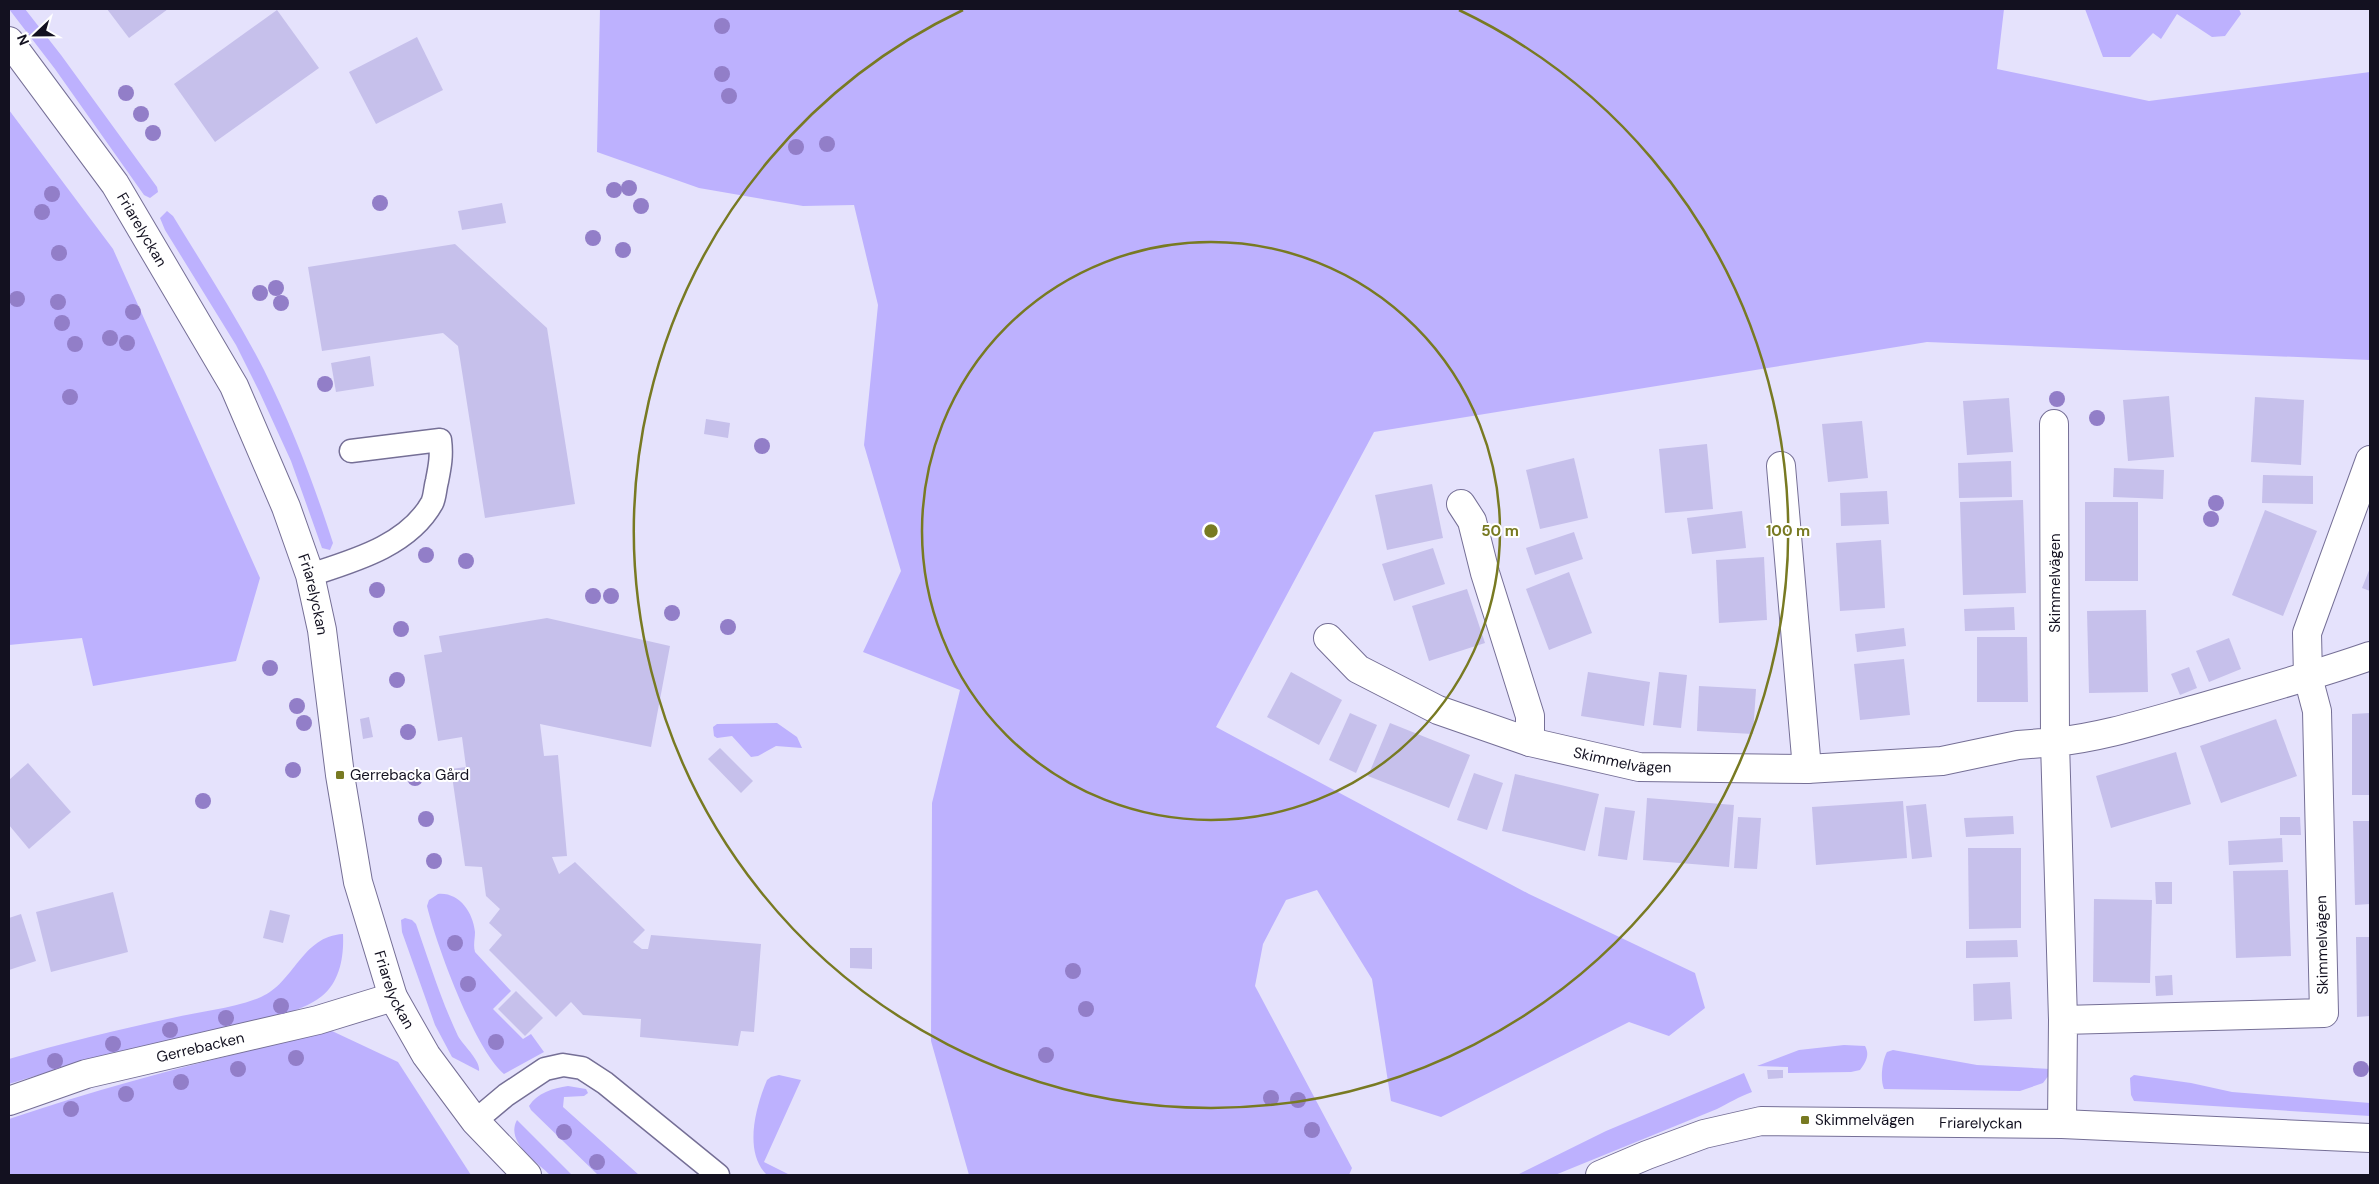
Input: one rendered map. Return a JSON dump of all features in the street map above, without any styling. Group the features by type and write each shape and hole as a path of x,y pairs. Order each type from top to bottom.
{"street":[{"name":"Friarelyckan","path":"9,41 115,184 234,386 286,507 310,575 322,630 340,775 358,882 393,997 426,1055 475,1121 527,1175"},
{"name":"Skimmelvägen","path":"2054,424 2055,742 2063,1020 2062,1124"},
{"path":"2308,677 2307,633 2370,460"},
{"path":"1781,466 1807,770"},
{"path":"1461,504 1472,521 1485,573 1530,716 1530,742"},
{"name":"Skimmelvägen","path":"1328,638 1358,669 1438,710 1530,742 1639,766 1807,770 1942,761 2018,746 2090,738 2308,677 2370,656"},
{"name":"Skimmelvägen","path":"2063,1020 2324,1013 2317,711 2308,677"},
{"name":"Gerrebacken","path":"9,1101 86,1074 308,1022 393,997"},
{"name":"Friarelyckan","path":"1600,1175 1646,1155 1704,1134 1761,1121 2062,1124 2370,1138"}],"lane":[{"path":"310,575 346,563 391,543 416,526 432,502 442,456 440,440 351,451"},
{"path":"475,1121 506,1095 544,1069 563,1065 582,1068 605,1083 718,1175"}],"shaded area":[{"path":"9,9 25,9 61,55 157,187 158,192 150,198 144,195 55,69"},
{"path":"600,9 2004,9 1997,69 2149,101 2370,72 2370,360 1927,342 1374,432 1216,727 1529,894 1695,973 1705,1008 1669,1036 1629,1022 1441,1117 1391,1101 1372,979 1317,890 1286,900 1263,944 1255,986 1352,1168 1349,1175 969,1175 931,1041 932,803 960,690 863,652 901,571 864,445 878,305 854,205 803,206 699,188 597,152"},
{"path":"2085,9 2239,9 2241,14 2225,36 2212,37 2177,14 2161,39 2153,33 2130,57 2103,57"},
{"path":"9,110 113,249 260,578 236,661 93,686 82,638 9,645"},
{"path":"167,211 173,216 232,311 264,370 302,455 333,543 330,550 322,548 291,461 236,345 165,230 160,218"},
{"path":"777,723 797,737 802,748 776,746 758,756 751,757 732,736 717,738 714,736 713,727 717,724"},
{"path":"438,894 452,896 464,905 474,925 475,952 511,991 493,1009 523,1039 531,1034 544,1052 504,1074 481,1043 448,970 427,906 429,900"},
{"path":"405,918 412,920 416,924 458,1036 477,1063 479,1071 452,1057 435,1025 402,932 401,920"},
{"path":"343,934 342,960 333,983 322,996 296,1010 260,1021 100,1059 9,1084 9,1059 90,1037 228,1007 261,997 282,982 308,951 318,943 329,937"},
{"path":"332,1031 398,1062 471,1175 9,1175 9,1119 169,1071"},
{"path":"1844,1045 1865,1046 1867,1058 1860,1070 1851,1072 1788,1073 1788,1067 1757,1066 1799,1050"},
{"path":"1893,1050 1977,1065 2051,1069 2052,1071 2043,1083 2020,1091 1884,1089 1882,1070 1884,1060 1887,1052"},
{"path":"1744,1073 1752,1092 1717,1109 1555,1175 1517,1175 1606,1131"},
{"path":"779,1075 801,1080 764,1162 790,1175 767,1175 755,1154 754,1129 759,1103 767,1080"},
{"path":"2134,1075 2191,1083 2232,1092 2370,1103 2370,1116 2134,1101 2131,1095 2130,1078"},
{"path":"568,1086 586,1089 588,1093 584,1096 564,1097 563,1107 639,1175 598,1175 531,1110 529,1106 532,1101 541,1094"},
{"path":"517,1120 572,1175 550,1175 530,1157 518,1143 515,1136 514,1128"}],"building":[{"path":"107,9 168,9 129,38"},
{"path":"277,10 319,68 215,142 174,84"},
{"path":"417,37 443,90 376,124 349,72"},
{"path":"502,203 506,223 462,230 458,211"},
{"path":"455,244 547,328 575,504 485,518 458,346 443,333 322,351 308,267"},
{"path":"370,356 374,386 336,392 331,363"},
{"path":"2169,396 2174,457 2128,461 2123,400"},
{"path":"2255,397 2304,400 2301,465 2251,462"},
{"path":"2009,398 2013,452 1967,455 1963,401"},
{"path":"706,419 730,423 728,438 704,434"},
{"path":"1862,421 1868,478 1828,482 1822,424"},
{"path":"1707,444 1713,509 1665,513 1659,449"},
{"path":"1574,458 1588,518 1540,529 1526,470"},
{"path":"2011,461 2012,497 1959,498 1958,463"},
{"path":"2114,468 2164,470 2163,499 2113,497"},
{"path":"2263,475 2313,476 2313,504 2262,503"},
{"path":"1432,484 1443,538 1387,550 1375,495"},
{"path":"1887,491 1889,524 1841,526 1840,493"},
{"path":"2023,500 2026,593 1963,595 1960,502"},
{"path":"2085,502 2138,502 2138,581 2085,581"},
{"path":"2265,510 2317,531 2283,616 2232,595"},
{"path":"1742,511 1746,548 1692,554 1687,518"},
{"path":"1574,532 1583,559 1535,575 1526,548"},
{"path":"1881,540 1885,608 1840,611 1836,543"},
{"path":"1433,548 1445,584 1394,601 1382,564"},
{"path":"1764,557 1767,620 1719,623 1716,560"},
{"path":"2370,568 2370,591 2362,588"},
{"path":"1569,572 1592,633 1549,650 1526,589"},
{"path":"1467,589 1485,643 1429,661 1412,606"},
{"path":"2014,607 2015,630 1965,631 1964,609"},
{"path":"2146,610 2148,692 2089,693 2087,611"},
{"path":"547,618 670,646 651,747 540,724 544,756 558,755 567,856 552,857 559,874 575,862 645,930 633,942 642,949 648,949 651,935 761,944 754,1032 741,1031 738,1046 640,1037 641,1019 583,1015 571,1002 556,1017 489,950 502,935 489,923 500,909 486,896 482,867 465,866 451,769 466,767 462,737 438,741 424,655 442,652 439,636"},
{"path":"1904,628 1906,646 1857,652 1855,634"},
{"path":"1977,637 2027,637 2028,702 1977,702"},
{"path":"2229,638 2241,669 2209,682 2196,651"},
{"path":"1904,659 1910,715 1860,720 1854,664"},
{"path":"2189,667 2197,688 2180,695 2171,674"},
{"path":"1291,672 1342,700 1319,745 1267,717"},
{"path":"1588,672 1650,682 1644,726 1581,716"},
{"path":"1659,672 1687,675 1681,728 1653,725"},
{"path":"1699,686 1756,689 1753,734 1697,731"},
{"path":"1350,713 1377,725 1356,773 1329,760"},
{"path":"2370,713 2370,795 2352,795 2352,714"},
{"path":"369,717 373,737 363,739 360,719"},
{"path":"2276,719 2297,776 2221,803 2200,746"},
{"path":"1390,723 1470,755 1449,808 1368,776"},
{"path":"720,748 753,781 741,793 708,759"},
{"path":"2176,752 2191,804 2111,828 2096,776"},
{"path":"28,763 71,812 29,849 9,825 9,780"},
{"path":"1474,773 1503,783 1487,830 1457,820"},
{"path":"1515,774 1599,794 1585,851 1502,831"},
{"path":"1647,798 1734,805 1729,867 1643,860"},
{"path":"1903,801 1907,858 1816,865 1812,807"},
{"path":"1926,804 1932,857 1912,859 1906,806"},
{"path":"1605,807 1635,811 1627,860 1598,856"},
{"path":"2013,816 2014,834 1966,837 1964,818"},
{"path":"1738,817 1761,818 1757,869 1734,868"},
{"path":"2280,817 2300,817 2301,835 2280,835"},
{"path":"2353,821 2370,821 2370,904 2355,905"},
{"path":"2282,838 2283,862 2229,865 2228,841"},
{"path":"1968,848 2021,848 2021,928 1969,929"},
{"path":"2288,870 2291,956 2236,958 2233,871"},
{"path":"2155,882 2172,882 2172,904 2156,904"},
{"path":"113,892 128,952 51,972 36,912"},
{"path":"2094,899 2152,900 2150,983 2093,982"},
{"path":"270,910 290,915 283,943 263,938"},
{"path":"21,914 36,961 9,970 9,918"},
{"path":"2356,937 2370,937 2370,1016 2357,1017"},
{"path":"2017,940 2018,957 1966,958 1966,941"},
{"path":"850,948 872,948 872,969 850,968"},
{"path":"2172,975 2173,995 2156,996 2155,976"},
{"path":"2010,982 2012,1019 1974,1021 1973,984"},
{"path":"516,991 543,1018 525,1036 498,1009"},
{"path":"1767,1070 1783,1070 1783,1078 1768,1079"}],"place":[{"name":"Gerrebacka Gård","path":"340,775"},
{"name":"Skimmelvägen","path":"1805,1120"}]}
